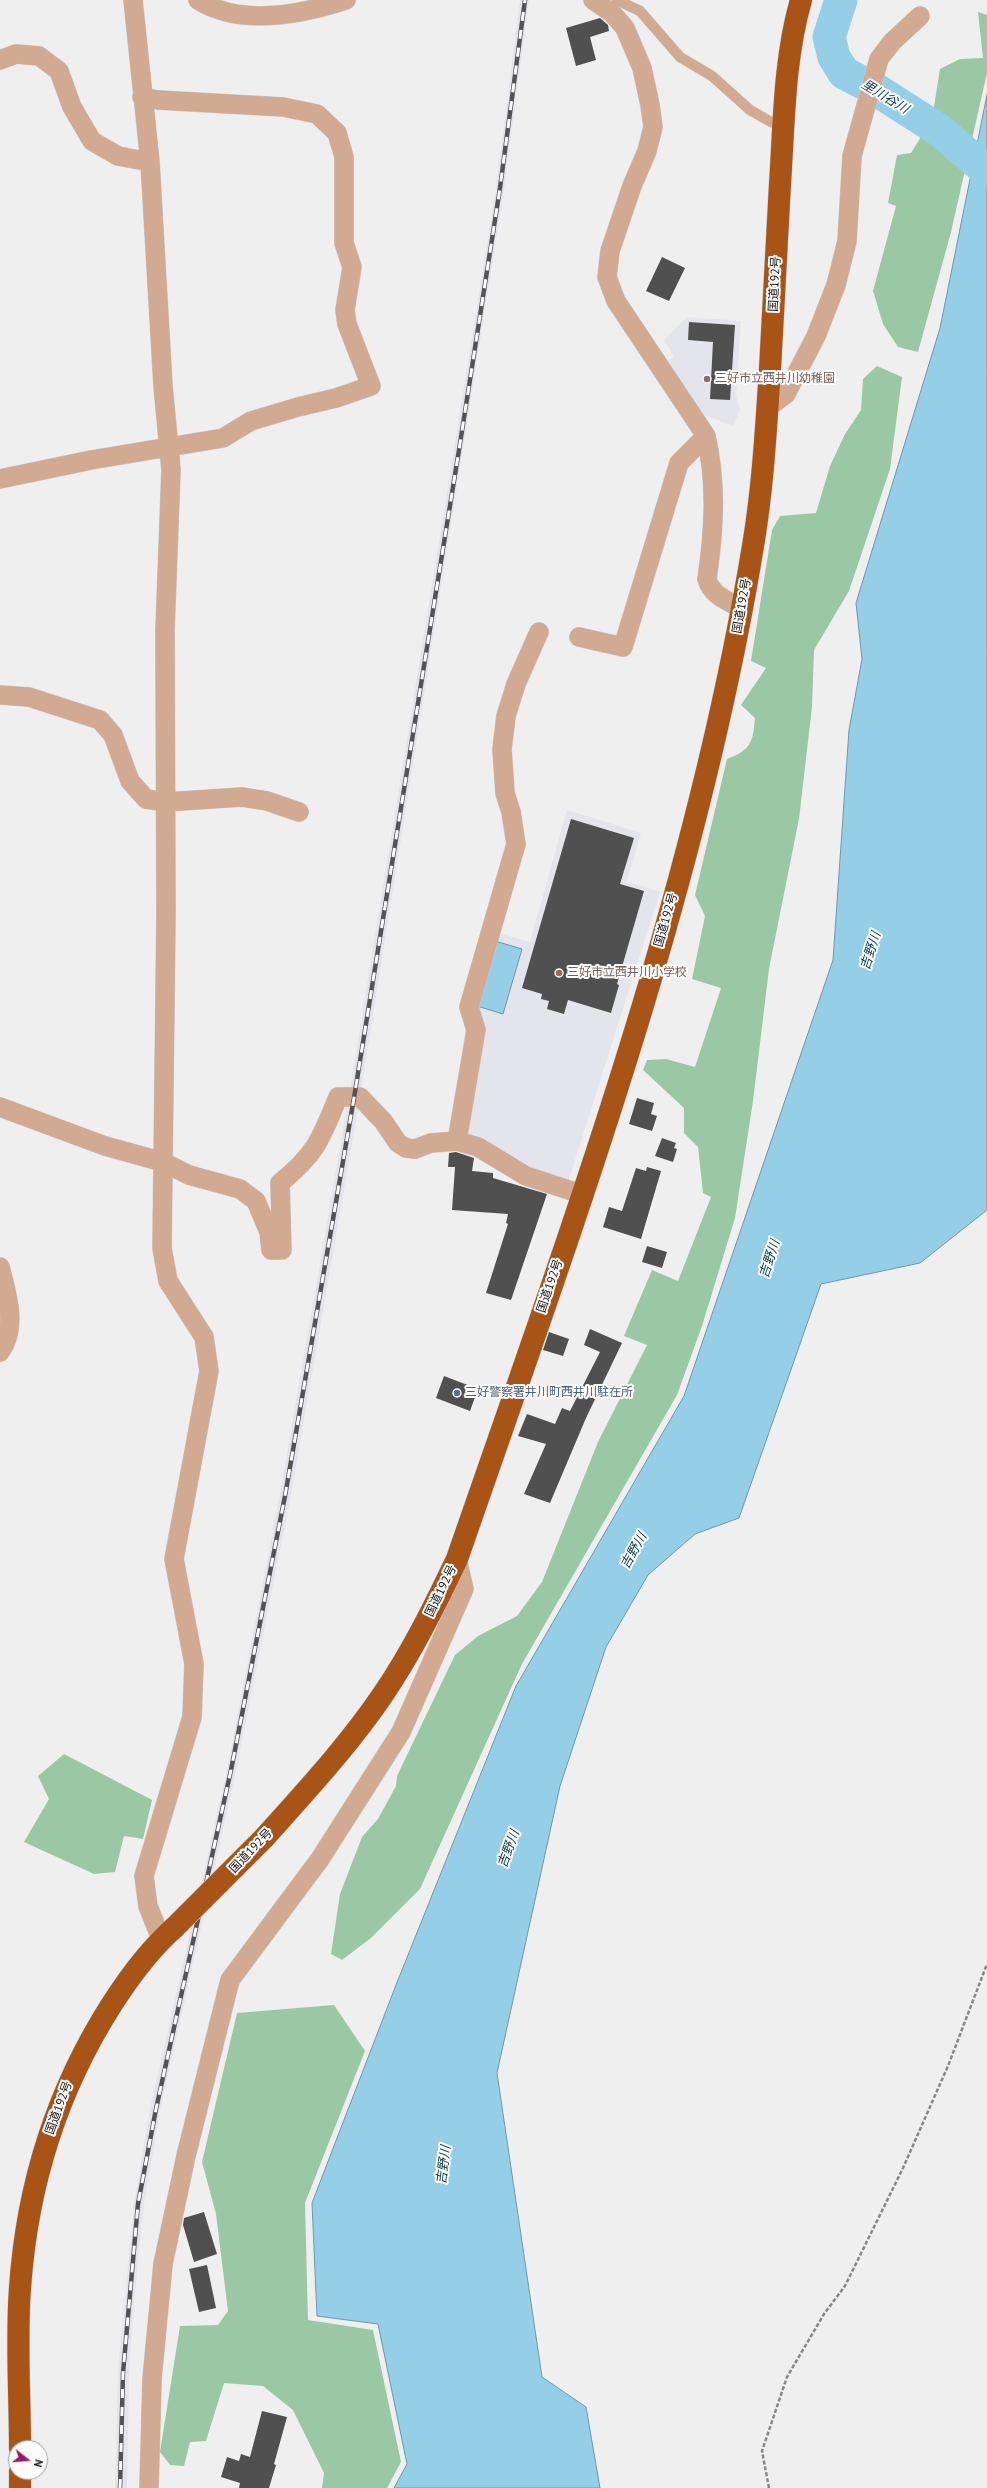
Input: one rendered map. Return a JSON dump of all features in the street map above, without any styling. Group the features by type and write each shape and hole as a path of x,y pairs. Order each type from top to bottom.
{"highway":[{"name":"国道192号","path":"20,2440 20,2289 27,2226 38,2169 72,2074 94,2032 126,1982 168,1933 264,1838 320,1776 384,1693 435,1606 457,1559 627,1058 680,872 729,679 742,609 763,476 789,58 795,22 801,0"}],"street":[{"path":"133,0 150,162 162,386 171,470 165,630 166,802 162,1248 168,1280 204,1337 209,1371 174,1559 194,1664 192,1717 144,1876 148,1906 168,1933"},
{"path":"198,0 211,9 255,17 319,9 346,0"},
{"path":"593,0 612,14 626,28 642,68 653,127 647,151 632,186 610,251 607,277 616,301 706,436 710,454 714,525 708,579 709,586 718,595 742,609"},
{"path":"767,408 786,394 816,336 836,285 847,241 852,156 860,121 869,99 879,59 892,42 920,16"},
{"path":"0,60 16,54 39,56 59,71 72,107 92,141 118,156 150,162"},
{"path":"0,479 91,460 223,438 251,421 298,407 336,398 371,386 347,324 345,310 352,268 344,242 344,158 337,133 317,114 283,107 158,100 142,97"},
{"path":"579,637 622,647 679,463 706,436"},
{"path":"457,1141 476,1030 470,1007 516,844 504,786 502,749 506,716 516,684 539,632"},
{"path":"0,695 29,697 100,720 113,735 130,781 146,799 166,802 242,797 267,801 299,812"},
{"path":"0,1107 105,1146 163,1162 189,1175 240,1189 250,1194 256,1201 268,1232 271,1250 282,1250 280,1183 303,1165 321,1140 338,1097 360,1097 383,1121 398,1143 406,1148 415,1149 431,1142 457,1141 478,1147 526,1176 581,1194"},
{"path":"0,1267 9,1299 9,1331 0,1352"},
{"path":"149,2488 152,2379 163,2264 186,2156 230,1980 340,1830 401,1732 447,1634 464,1589 457,1559"}],"lane":[{"path":"617,0 640,11 680,57 712,76 750,110 771,122 784,124"}],"path":[{"path":"769,2488 762,2451 787,2377 824,2314 845,2286 903,2168 948,2066 987,1964"}],"shaded area":[{"path":"520,0 529,0 504,190 360,1097 291,1495 236,1771 160,2111 144,2204 135,2291 129,2370 127,2488 115,2488 118,2369 134,2204 150,2109 227,1770 280,1493 349,1096 496,188"},
{"name":"三好市立西井川幼稚園","path":"687,317 741,321 736,396 740,410 733,426 696,412 666,362 674,357 664,340"},
{"name":"三好市立西井川小学校","path":"567,810 641,833 627,881 660,892 568,1182 525,1166 464,1132 475,1003 495,932 530,942"}],"green space":[{"path":"978,12 987,15 987,73 951,232 918,352 898,347 883,324 873,291 896,206 888,203 897,155 911,153 932,119 940,69 960,59 983,58"},
{"path":"877,366 902,377 890,469 849,591 814,650 812,707 799,819 769,969 753,1101 735,1218 702,1326 677,1395 522,1664 420,1889 371,1938 342,1960 331,1954 340,1894 362,1837 378,1819 396,1786 397,1776 455,1655 478,1636 517,1616 542,1582 598,1442 647,1345 624,1336 652,1270 678,1281 711,1197 703,1193 698,1147 684,1133 684,1108 643,1070 647,1060 666,1059 695,1067 721,988 692,979 705,916 695,895 727,759 735,756 746,748 752,739 755,718 741,705 766,668 751,661 772,530 780,516 816,513 830,466 845,434 861,410 863,379"},
{"path":"64,1754 152,1800 143,1839 124,1836 115,1872 94,1874 24,1842 49,1799 38,1776"},
{"path":"334,2005 365,2051 305,2203 308,2320 373,2330 401,2462 387,2488 322,2488 324,2473 293,2410 263,2386 224,2383 206,2441 190,2442 184,2466 170,2465 160,2452 180,2326 218,2325 228,2311 216,2214 202,2162 237,2013"}],"water":[{"name":"吉野川","path":"987,95 987,1210 920,1263 821,1284 739,1518 695,1534 648,1575 606,1647 560,1786 497,2073 542,2377 586,2407 600,2488 394,2488 407,2464 378,2324 317,2316 312,2203 396,1985 516,1686 684,1396 833,960 849,730 862,659 856,603 940,328"},
{"path":"495,941 522,949 503,1014 477,1006"}],"building":[{"path":"600,18 608,25 609,31 590,37 596,60 576,66 566,28"},
{"path":"662,257 685,268 669,301 646,291"},
{"path":"689,322 735,325 730,400 710,399 713,342 688,340"},
{"path":"571,819 634,838 620,884 644,891 617,984 619,985 611,1013 568,1000 564,1014 547,1009 549,1001 541,999 542,994 522,988"},
{"path":"637,1098 654,1103 651,1114 657,1116 652,1131 629,1124"},
{"path":"662,1138 676,1143 674,1148 677,1149 673,1162 655,1156"},
{"path":"456,1152 474,1158 472,1171 493,1173 493,1178 547,1194 511,1300 486,1293 508,1224 506,1223 508,1214 452,1210 455,1167 448,1167 449,1153"},
{"path":"647,1167 661,1171 641,1239 603,1227 609,1207 622,1211 636,1168 646,1171"},
{"path":"647,1246 667,1252 662,1268 642,1262"},
{"path":"590,1329 622,1343 586,1418 550,1503 524,1494 546,1444 518,1436 527,1414 555,1424 562,1408 570,1411 600,1352 584,1345"},
{"path":"549,1332 569,1339 563,1356 543,1350"},
{"name":"三好警察署井川町西井川駐在所","path":"444,1376 478,1389 470,1411 436,1398"},
{"path":"204,2212 217,2254 194,2262 183,2225 184,2218"},
{"path":"207,2265 216,2308 199,2312 189,2269"},
{"path":"262,2411 287,2417 274,2464 276,2465 269,2488 239,2488 240,2483 221,2477 227,2457 239,2461 241,2454 250,2457"}],"waterway":[{"name":"里川谷川","path":"841,0 829,37 834,57 844,73 875,89 939,130 987,171"}],"railway":[{"path":"120,2488 123,2373 138,2204 156,2109 231,1770 285,1496 354,1098 459,450 500,188 525,0"}],"place":[{"name":"三好市立西井川幼稚園","path":"707,379"},
{"name":"三好市立西井川小学校","path":"559,973"},
{"name":"三好警察署井川町西井川駐在所","path":"457,1393"}]}
